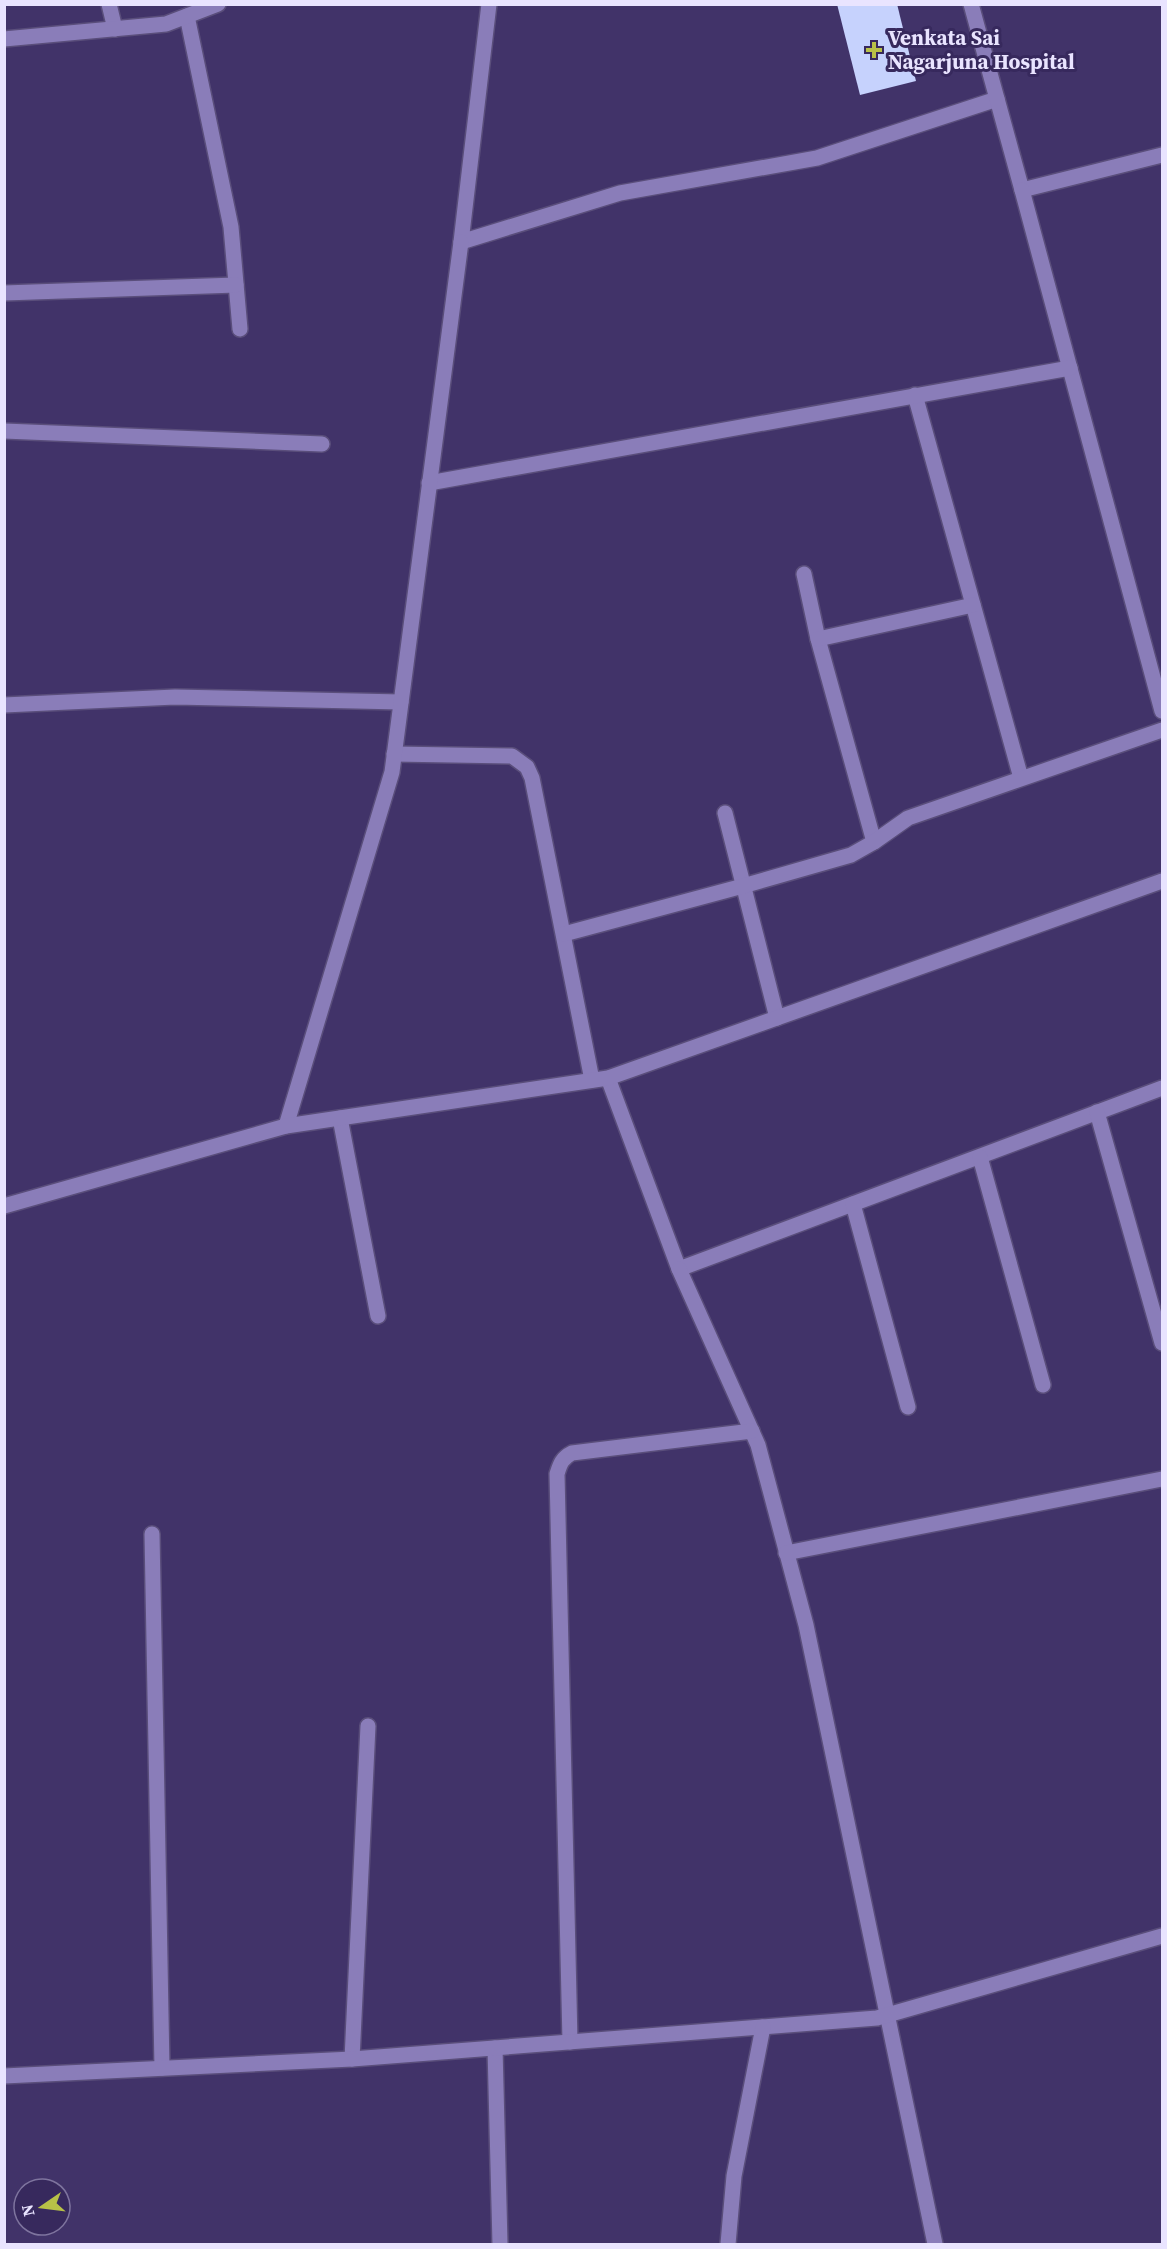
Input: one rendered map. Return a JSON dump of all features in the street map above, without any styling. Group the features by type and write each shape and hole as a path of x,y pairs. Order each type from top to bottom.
{"street":[{"path":"109,4 115,29"},
{"path":"4,39 166,24 218,4"},
{"path":"286,1126 392,772 461,242 489,4"},
{"path":"970,4 1162,711"},
{"path":"187,16 231,227 240,329"},
{"path":"461,242 620,193 817,158 997,99"},
{"path":"1022,190 1162,155"},
{"path":"4,293 236,285"},
{"path":"429,483 1070,368"},
{"path":"915,396 1021,778"},
{"path":"4,431 322,444"},
{"path":"804,574 818,639 874,842"},
{"path":"818,639 973,605"},
{"path":"4,705 175,697 401,702"},
{"path":"564,934 851,855 908,818 1162,730"},
{"path":"394,754 512,756 527,767 532,778 564,934 600,1079 679,1269 758,1445 806,1625 935,2244"},
{"path":"725,813 777,1018"},
{"path":"4,1206 286,1126 600,1079 1162,881"},
{"path":"679,1269 1162,1088"},
{"path":"1097,1112 1162,1343"},
{"path":"340,1118 378,1316"},
{"path":"980,1157 1043,1385"},
{"path":"853,1204 908,1407"},
{"path":"570,2042 557,1474 560,1463 564,1457 572,1454 752,1431"},
{"path":"786,1553 1162,1479"},
{"path":"152,1534 162,2068"},
{"path":"352,2059 368,1726"},
{"path":"4,2076 352,2059 877,2018 1162,1936"},
{"path":"728,2244 734,2176 763,2027"},
{"path":"495,2048 500,2244"}],"building":[{"path":"837,4 897,4 916,81 860,95"}],"place":[{"name":"Venkata Sai Nagarjuna Hospital","path":"874,50"}]}
